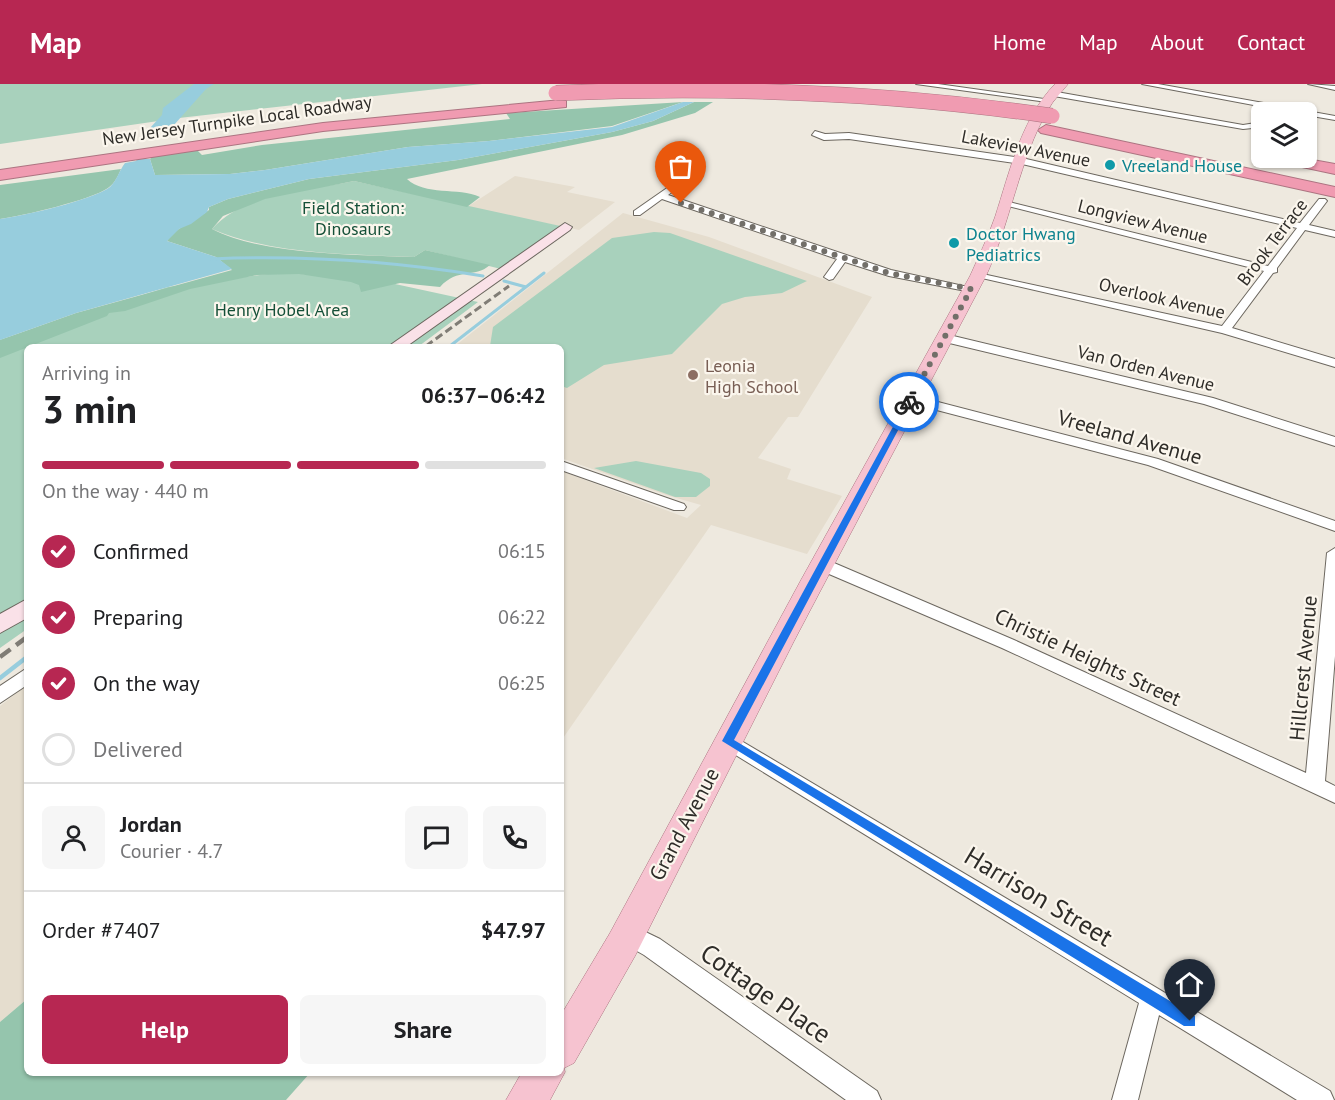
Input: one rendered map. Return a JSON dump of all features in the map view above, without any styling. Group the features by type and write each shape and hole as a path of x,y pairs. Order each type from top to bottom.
{"highway":[{"name":"New Jersey Turnpike Local Roadway","path":"0,175 183,140 392,119 558,98"},
{"name":"New Jersey Turnpike Local Roadway","path":"306,114 558,98 708,98 822,102 1053,121 1329,197"},
{"path":"1053,121 1335,181"},
{"path":"0,161 133,148"},
{"path":"0,168 133,148"},
{"path":"1317,167 1335,171"},
{"path":"1317,168 1335,171"}],"main road":[{"name":"Grand Avenue","path":"564,1045 629,935 657,876 821,564 975,283 998,231 1005,204 1049,97 1062,84"},
{"path":"526,1100 543,1076"}],"street":[{"path":"920,84 1049,97 1251,128"},
{"path":"1146,84 1215,93 1251,103"},
{"path":"1312,84 1335,88"},
{"path":"1317,115 1335,117"},
{"name":"Lakeview Avenue","path":"849,136 1022,161 1335,234"},
{"path":"637,213 680,182"},
{"name":"Overlook Avenue","path":"661,196 901,277 975,283 1225,330 1335,363"},
{"name":"Brook Terrace","path":"1225,330 1273,270 1303,226 1329,197"},
{"name":"Longview Avenue","path":"1005,204 1273,270"},
{"path":"400,344 565,227"},
{"path":"829,277 844,256"},
{"name":"Van Orden Avenue","path":"945,338 1188,396 1335,442"},
{"name":"Vreeland Avenue","path":"911,399 1153,462 1335,526"},
{"path":"564,466 679,507"},
{"name":"Hillcrest Avenue","path":"1315,786 1335,554"},
{"name":"Christie Heights Street","path":"821,564 1008,644 1335,795"},
{"path":"0,626 24,609"},
{"path":"0,696 24,677"},
{"name":"Harrison Street","path":"728,741 1321,1100"},
{"name":"Cottage Place","path":"629,935 652,947 868,1100"},
{"path":"1125,1100 1152,998"}],"shaded area":[{"path":"515,176 575,187 567,192 615,202 579,230 467,207"},
{"name":"Leonia High School","path":"623,213 709,237 872,297 798,417 788,417 758,458 791,469 787,479 842,496 807,554 711,525 564,737 564,472 687,518 701,505 564,459 564,344 458,344"},
{"path":"24,687 24,1002 0,1022 0,706"}],"green space":[{"path":"0,84 482,84 179,118 0,144"},
{"path":"683,102 612,126 489,141 408,147 230,174 155,175 150,159 154,156 197,150 202,155 262,145 510,119 506,113"},
{"path":"694,102 713,102 695,113 622,135 407,179 423,188 462,192 480,197 467,207 354,181 265,199 223,216 212,229 232,238 283,249 414,257 425,250 490,265 478,272 453,277 440,287 400,283 361,292 359,285 351,282 299,274 257,275 190,289 125,311 109,313 107,316 36,344 24,344 24,349 0,358 0,340 76,313 232,270 216,257 167,241 181,228 209,210 209,207 228,199 309,179 458,160 612,132 653,121"},
{"path":"121,169 113,184 99,193 56,207 0,219 0,185"},
{"name":"Field Station: Dinosaurs","path":"354,181 565,227 505,270 425,250 414,257 311,252 260,244 212,229 225,217 259,200"},
{"path":"654,232 670,233 807,281 782,293 745,297 722,304 672,354 604,365 567,388 564,387 564,344 490,344 493,327 612,238"},
{"name":"Henry Hobel Area","path":"283,272 395,284 478,302 422,344 24,344 24,631 0,648 0,340 168,287"},
{"path":"636,461 701,473 710,479 710,486 696,497 675,497 594,468"},
{"path":"24,1002 24,1076 307,1076 286,1100 0,1100 0,1022"}],"water":[{"path":"194,84 214,84 206,89 174,125 169,126 143,159 150,159 155,175 230,174 408,147 489,141 612,127 683,102 694,102 653,121 612,132 458,160 309,179 228,199 209,207 207,212 191,224 179,229 167,241 216,257 232,269 76,313 0,340 0,219 74,202 110,187 125,163 136,161 157,128 150,128 162,115 163,108"}],"pier":[{"path":"177,126 170,128 150,155 134,158 151,131 147,130"}],"waterway":[{"path":"211,259 347,260 415,266 483,276"},
{"path":"526,287 544,273"},
{"path":"504,281 526,287"},
{"path":"453,344 526,287"},
{"path":"0,678 24,659"}],"railway":[{"path":"429,344 509,286"},
{"path":"0,657 24,639"}],"way so far":[{"path":"681,203 889,273 971,289 909,402"}],"place":[{"name":"Vreeland House","path":"1110,165"},
{"name":"Doctor Hwang Pediatrics","path":"954,243"},
{"name":"Leonia High School","path":"693,375"}],"route":[{"path":"909,402 728,741 1190,1021"}]}
